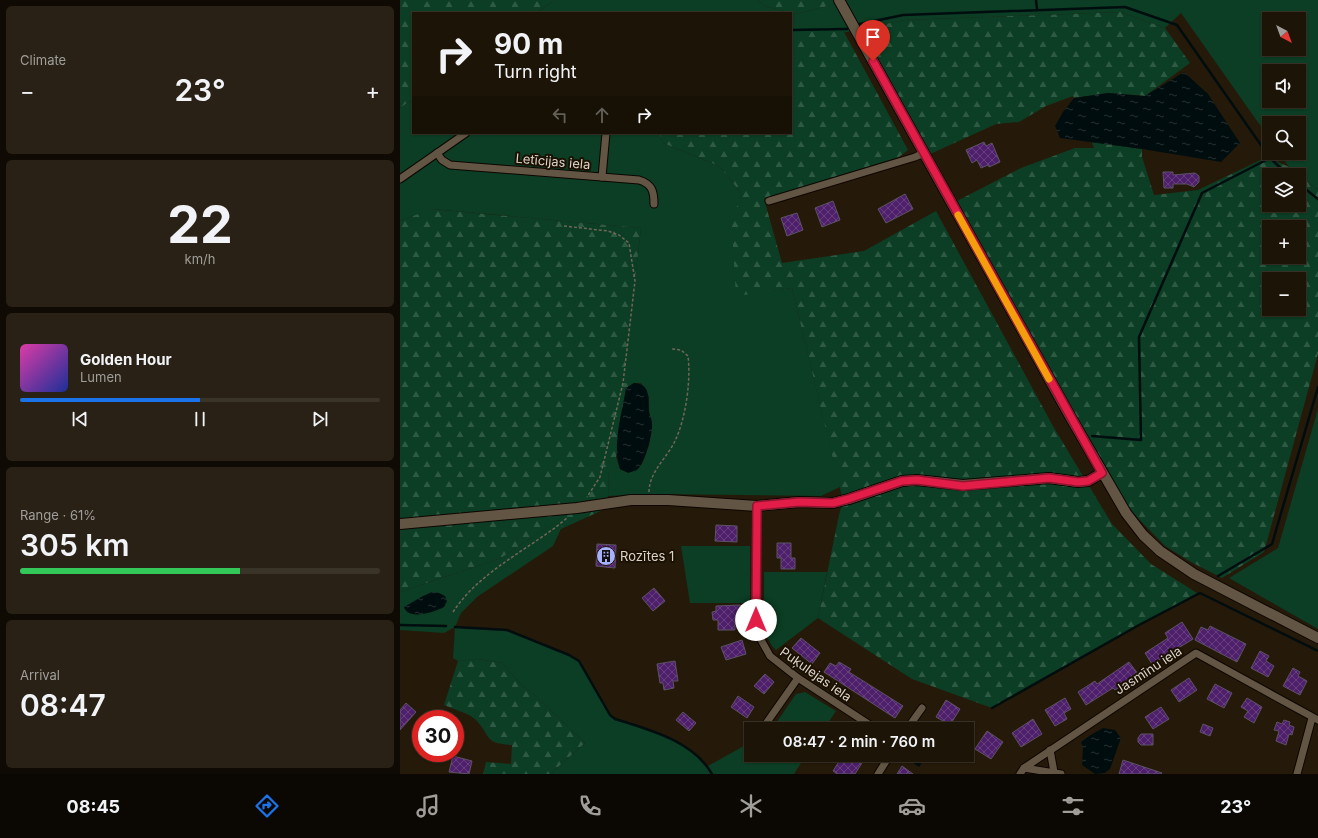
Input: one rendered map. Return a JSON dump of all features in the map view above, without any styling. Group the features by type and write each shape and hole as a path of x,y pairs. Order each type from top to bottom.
{"main road":[{"path":"839,0 1102,473 1126,513 1143,535 1160,552 1194,574 1318,638"},
{"path":"400,524 577,508 631,500 757,506 799,502 833,503 902,481 917,480 963,486 1049,478 1078,482 1088,481 1102,473"}],"street":[{"path":"400,179 465,134"},
{"path":"602,177 606,134"},
{"name":"Letīcijas iela","path":"437,153 442,160 450,165 639,180 652,187 654,204"},
{"path":"769,201 910,159 924,153"},
{"name":"Puķulejas iela","path":"757,506 756,620 760,638 770,656 798,678 865,722"},
{"name":"Jasmīnu iela","path":"1022,771 1050,750 1196,653 1315,719"},
{"path":"767,722 798,678"},
{"path":"912,722 922,708"},
{"path":"1296,774 1315,719"},
{"path":"1022,771 1058,773 1050,750"},
{"path":"878,774 886,762"}],"path":[{"path":"452,612 463,597 481,580 556,527 577,508 591,493 600,477 622,383 635,282 629,243 619,234 608,230 564,226"},
{"path":"650,500 649,485 655,470 676,439 682,419 690,373 688,356 681,350 672,349"}],"green space":[{"path":"400,0 555,0 537,12 412,12 412,100 400,108"},
{"path":"555,0 758,0 764,6 788,12 537,12"},
{"path":"758,0 833,0 835,4 796,14 764,6"},
{"path":"842,0 1318,0 1318,190 1306,180 1306,168 1290,168 1284,160 1306,160 1306,116 1262,116 1262,128 1181,13 1165,28 1121,12 905,20 842,33 792,32 792,13 796,14 842,2"},
{"path":"1121,12 1165,28 1190,63 1145,96 1108,93 1074,98 1073,96 1046,106 1019,122 996,124 928,155 860,29 905,20"},
{"path":"792,32 844,32 908,150 899,157 764,199 782,263 864,251 936,211 1054,428 1112,524 1151,564 1197,593 992,708 912,679 818,618 843,501 792,288 736,296 731,213 740,203 741,193 719,166 663,143 659,134 792,134"},
{"path":"412,100 412,134 659,134 663,143 719,166 741,193 736,295 792,288 840,487 821,496 655,494 608,496 609,469 620,469 628,473 642,464 649,445 652,424 649,412 649,397 641,383 623,383 641,228 432,209 400,221 400,108"},
{"path":"1092,142 1142,149 1142,157 1154,195 1198,190 1262,159 1274,160 1290,168 1262,168 1262,212 1306,212 1306,180 1318,190 1318,354 1264,552 1222,578 1191,562 1165,546 1130,510 1074,416 957,201 1021,168 1075,148 1094,148"},
{"path":"431,209 641,228 623,383 634,383 626,388 616,457 620,469 609,469 608,496 605,509 561,529 563,517 501,558 400,592 400,221"},
{"path":"1318,409 1318,629 1229,578 1278,548"},
{"path":"564,516 561,529 553,546 477,597 461,613 455,627 444,633 400,630 400,592 501,558"},
{"path":"681,546 750,546 750,603 690,603"},
{"path":"764,572 827,572 818,618 776,650 772,646 764,631"},
{"path":"455,627 507,630 569,655 579,661 610,715 615,719 653,732 677,743 699,757 708,766 744,746 744,762 802,762 794,774 550,774 585,743 521,684 502,663 477,659 458,661 453,658"},
{"path":"477,659 502,663 521,684 585,743 550,774 483,774 486,762 511,764 512,745 492,741 476,720 464,713 464,710 457,710 444,705 458,661"},
{"path":"805,692 836,711 829,722 777,722 796,694"}],"water":[{"path":"1184,72 1208,94 1240,143 1221,162 1142,149 1060,138 1055,126 1063,112 1074,98 1108,93 1145,96"},
{"path":"634,383 643,386 648,392 649,412 652,428 650,441 643,462 637,470 628,473 620,469 617,439 626,388"},
{"path":"432,592 445,596 447,601 444,607 422,614 411,614 406,611 404,607"},
{"path":"1103,728 1115,730 1121,738 1110,769 1105,773 1095,774 1082,765 1083,748 1081,742"},
{"path":"912,762 922,762 919,767"}],"building":[{"path":"984,142 986,146 992,143 1000,162 989,167 988,165 981,168 977,160 972,163 966,150"},
{"path":"1163,172 1173,172 1173,175 1195,173 1199,176 1199,182 1194,187 1187,184 1173,184 1173,188 1164,188"},
{"path":"905,194 913,209 886,223 878,209"},
{"path":"833,201 840,220 822,227 815,208"},
{"path":"797,213 803,230 787,236 781,218"},
{"path":"716,525 737,526 737,542 715,541"},
{"path":"777,543 791,543 791,558 795,558 795,569 781,569 781,558 777,558"},
{"name":"Rozītes 1","path":"597,544 616,545 615,568 596,566"},
{"path":"654,588 665,601 653,611 642,598"},
{"path":"740,605 740,618 735,618 735,630 718,630 718,620 713,620 712,612 716,611 716,606"},
{"path":"1182,622 1193,639 1152,664 1145,653 1168,638 1165,633"},
{"path":"1210,626 1246,644 1237,662 1195,640 1201,627 1208,630"},
{"path":"801,638 820,653 812,664 792,648"},
{"path":"742,640 746,654 726,660 721,647"},
{"path":"1260,651 1269,656 1266,661 1274,666 1268,677 1251,668"},
{"path":"675,661 678,681 673,681 674,688 664,690 663,683 660,683 657,664"},
{"path":"839,662 851,669 849,672 903,706 895,718 824,672 830,663 836,666"},
{"path":"1129,662 1138,674 1115,690 1113,688 1086,705 1078,692 1095,681 1097,684"},
{"path":"1293,668 1300,672 1298,676 1307,681 1300,695 1283,686"},
{"path":"765,674 774,682 764,694 754,686"},
{"path":"1189,678 1197,690 1179,702 1171,690"},
{"path":"1215,684 1232,693 1224,708 1207,699"},
{"path":"738,696 754,707 747,718 731,707"},
{"path":"1065,698 1071,709 1064,713 1067,719 1055,726 1045,710"},
{"path":"1247,698 1262,707 1254,723 1244,717 1248,711 1241,707"},
{"path":"946,700 960,709 952,722 945,722 936,717"},
{"path":"406,703 414,710 412,710 412,716 400,730 400,710"},
{"path":"1161,707 1169,719 1153,729 1145,717"},
{"path":"683,712 696,723 689,731 676,720"},
{"path":"1033,719 1042,734 1021,747 1012,733"},
{"path":"1284,720 1290,722 1289,725 1294,727 1292,735 1289,734 1286,745 1276,741 1279,731 1274,730 1277,722 1282,724"},
{"path":"1203,724 1213,728 1210,736 1200,732"},
{"path":"987,731 1003,742 991,759 975,749"},
{"path":"1141,734 1153,734 1153,745 1141,745 1138,742 1138,738"},
{"path":"464,759 472,761 469,774 449,772 452,762 464,762"},
{"path":"1123,760 1162,773 1119,774"},
{"path":"839,762 863,762 855,774 837,774 833,771"},
{"path":"902,766 913,774 897,774"}],"waterway":[{"path":"1036,0 1037,9"},
{"path":"860,24 903,15 1125,7 1177,25 1270,158 1281,168"},
{"path":"792,30 847,29"},
{"path":"1092,436 1141,440 1139,337 1202,193 1266,160"},
{"path":"1306,190 1318,199"},
{"path":"1218,576 1272,544 1318,387"},
{"path":"992,708 1139,625 1200,593 1318,651"},
{"path":"400,625 446,626"},
{"path":"455,627 507,630 569,655 579,661 610,715 615,719 670,738 694,753 712,774"}],"slow traffic":[{"path":"958,215 1049,379"}],"place":[{"name":"Rozītes 1","path":"606,556"}],"route":[{"path":"756,620 757,506 781,505 799,502 833,503 902,481 917,480 963,486 1049,478 1078,482 1088,481 1102,473 873,61"}]}
